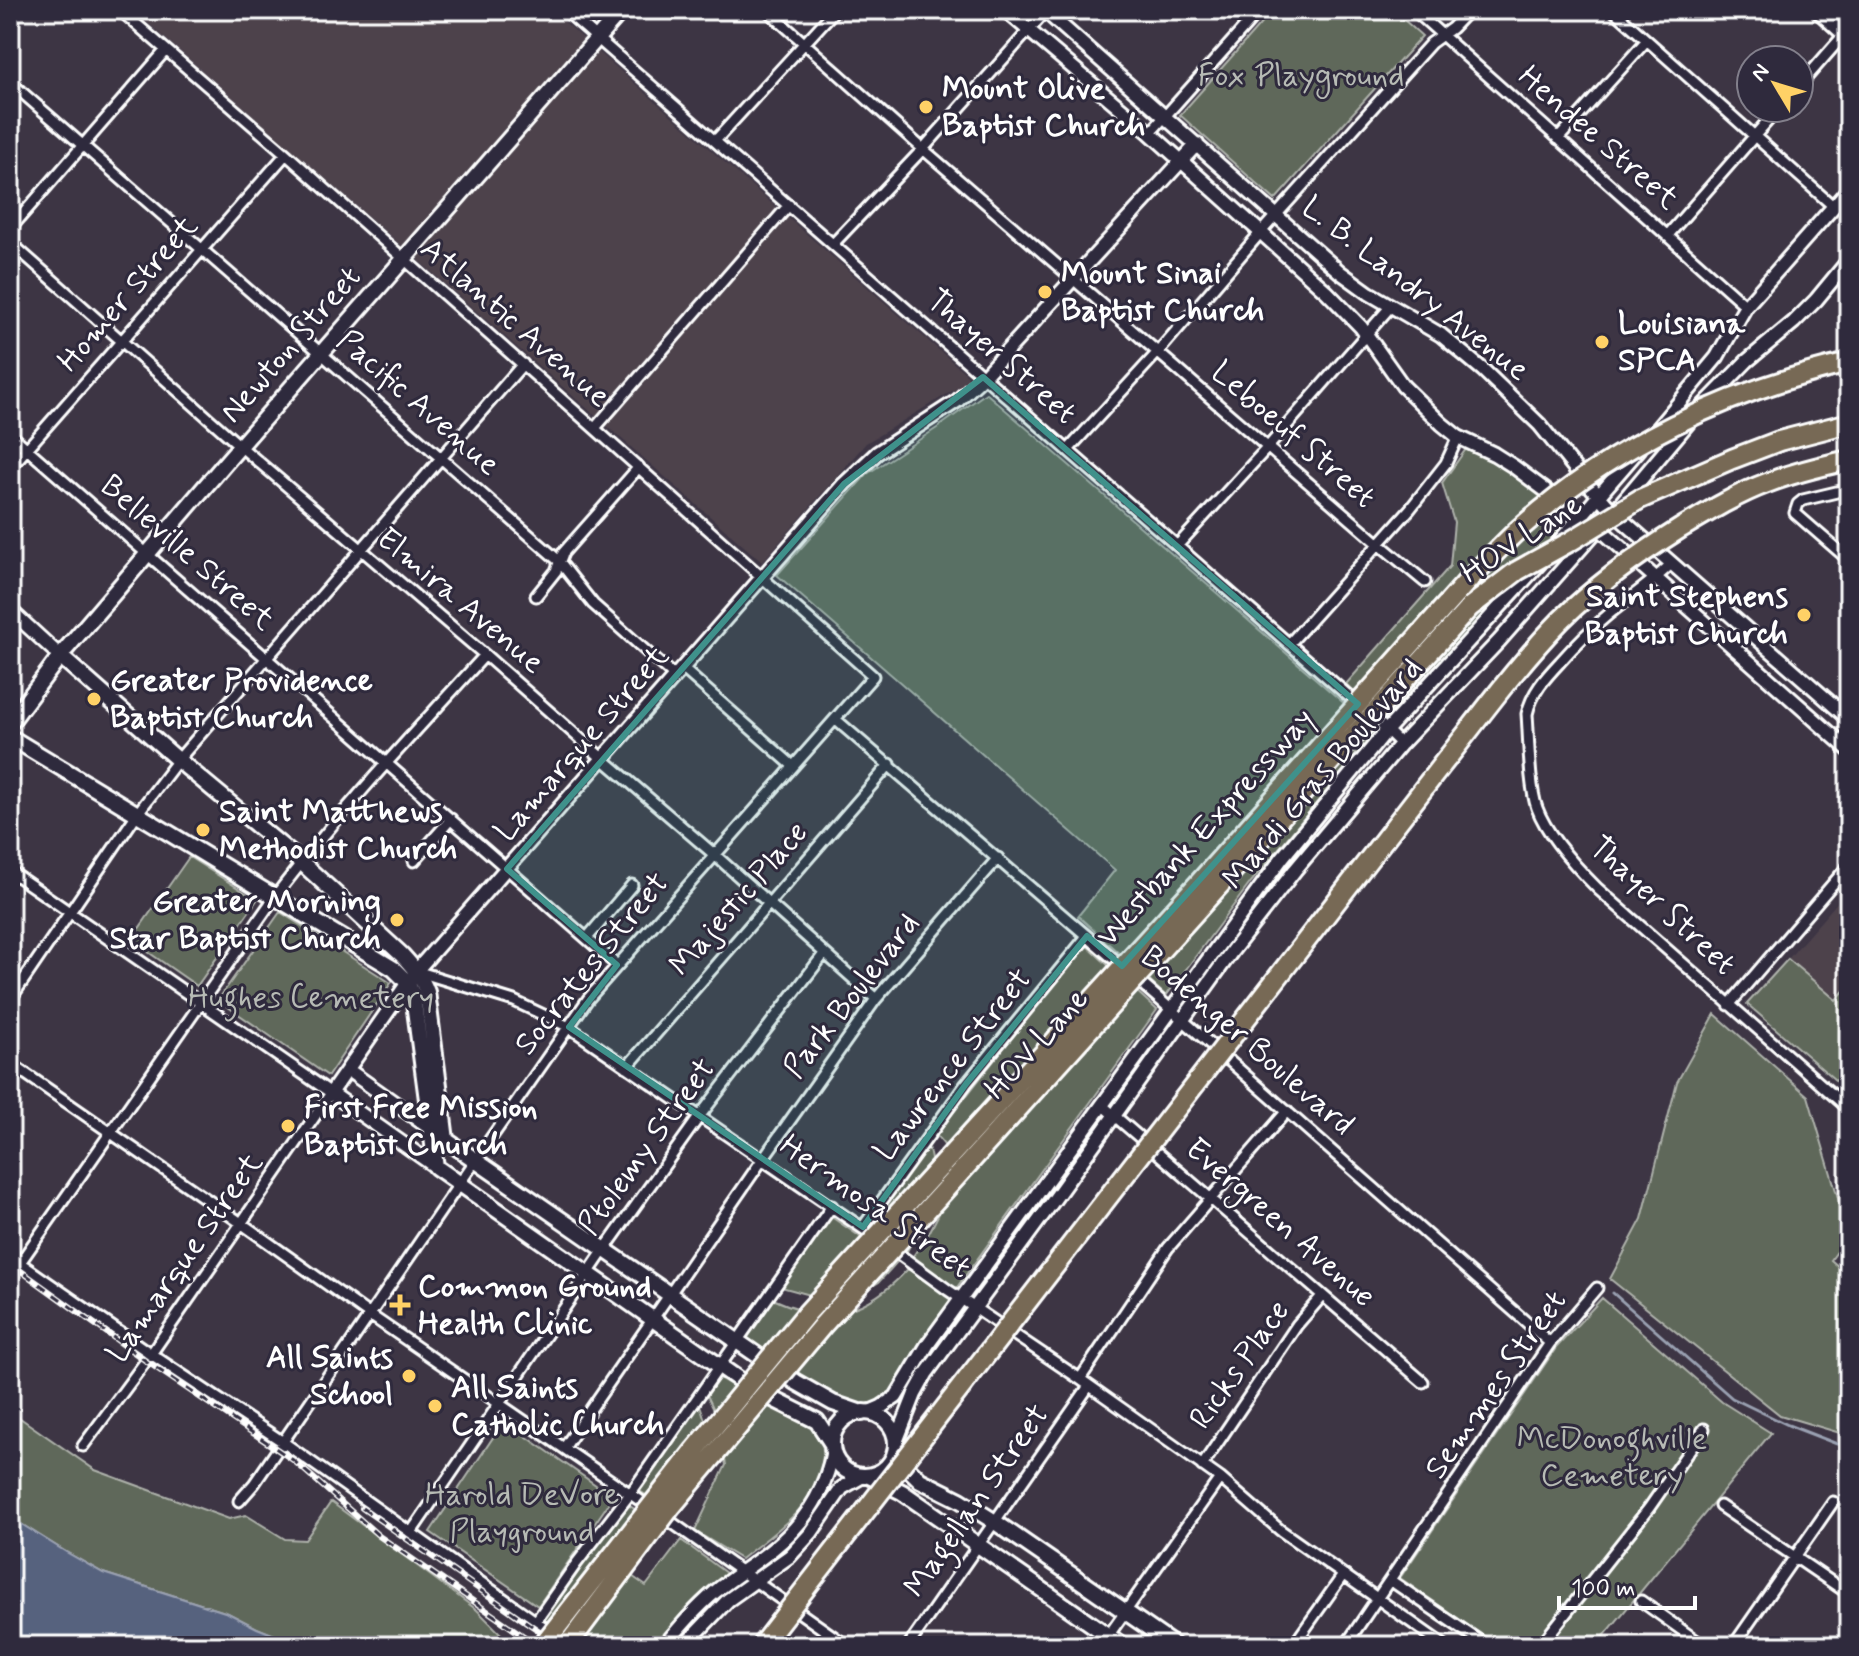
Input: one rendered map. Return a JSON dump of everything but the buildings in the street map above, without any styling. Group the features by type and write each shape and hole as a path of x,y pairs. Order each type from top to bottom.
{"highway":[{"name":"Westbank Expressway","path":"542,1646 695,1450 817,1302 1197,885 1471,577 1520,529 1572,487 1625,451 1719,404 1817,370 1849,363"},
{"name":"HOV Lane","path":"569,1646 670,1508 822,1326 1470,607 1517,571 1640,499 1779,441 1849,423"},
{"path":"761,1646 1441,766 1560,621 1598,585 1712,509 1765,483 1849,460"}],"main road":[{"name":"Newton Street","path":"10,723 60,656 148,553 622,10"},
{"path":"60,656 301,862 402,955 412,976 427,992 446,1140 807,1389 833,1403 878,1415 893,1431 900,1460 920,1480 995,1522 1175,1646"},
{"path":"10,737 274,898 394,969 412,976"},
{"path":"412,976 436,1167 720,1366 765,1395 817,1421 833,1447"},
{"path":"865,1413 852,1415 843,1421 834,1434 836,1460 842,1468 902,1492 979,1545 1105,1641 1123,1646"},
{"path":"866,1476 880,1472 889,1464 896,1445"}],"street":[{"name":"Atlantic Avenue","path":"120,10 873,676"},
{"name":"Thayer Street","path":"565,10 1290,643 1401,744"},
{"name":"Leboeuf Street","path":"767,10 923,149 1425,582"},
{"path":"715,141 835,10"},
{"name":"L. B. Landry Avenue","path":"1005,10 1182,161 1327,292 1367,335 1403,386 1425,409 1458,437 1513,466 1599,528 1849,750"},
{"path":"833,244 923,149 1045,10"},
{"name":"L. B. Landry Avenue","path":"1045,10 1340,272 1441,335 1519,402 1613,512 1849,719"},
{"path":"1150,133 1260,10"},
{"name":"Hendee Street","path":"1414,10 1746,306"},
{"path":"1068,450 1431,43 1452,28 1469,10"},
{"path":"1613,10 1833,206"},
{"path":"1815,69 1847,34 1817,10"},
{"path":"1558,139 1647,40"},
{"path":"10,229 166,50"},
{"name":"Pacific Avenue","path":"10,82 559,561 593,604 793,766"},
{"path":"1668,235 1765,124"},
{"name":"Lamarque Street","path":"83,1446 151,1354 412,976 844,484 877,453 946,409 983,377 1197,144"},
{"name":"Homer Street","path":"10,468 286,154"},
{"name":"Mardi Gras Boulevard","path":"865,1413 896,1397 928,1344 1282,858 1387,730 1581,517 1717,357 1746,306 1849,189"},
{"path":"595,428 789,205"},
{"name":"Elmira Avenue","path":"10,242 876,999"},
{"name":"Mardi Gras Boulevard","path":"896,1445 909,1407 926,1374 1232,951 1295,870 1401,744 1499,641 1679,432 1721,386 1816,300 1849,260"},
{"path":"1177,546 1391,306"},
{"path":"10,1000 137,814 178,760 523,364"},
{"name":"Belleville Street","path":"10,434 617,965"},
{"path":"1290,643 1410,509 1446,463 1458,437"},
{"path":"536,596 556,571 563,553 639,467"},
{"path":"1849,489 1803,500 1795,513 1849,560"},
{"name":"Thayer Street","path":"1672,563 1606,616 1537,688 1527,714 1536,807 1543,822 1583,874 1849,1109"},
{"path":"10,610 60,656"},
{"path":"10,1277 301,862 485,655"},
{"name":"Socrates Street","path":"239,1501 254,1484 588,999 873,676"},
{"name":"Bodenger Boulevard","path":"835,719 1172,1008 1550,1343"},
{"name":"Majestic Place","path":"627,1067 890,764"},
{"path":"414,861 451,819"},
{"name":"Park Boulevard","path":"564,1448 876,999 998,858"},
{"path":"1729,1005 1849,865"},
{"path":"10,871 436,1167"},
{"path":"587,938 632,885"},
{"name":"Lawrence Street","path":"863,1227 966,1084 1087,936"},
{"name":"Ptolemy Street","path":"410,1534 604,1250 699,1117 824,954"},
{"name":"Hermosa Street","path":"412,976 514,1001 569,1027 1080,1379 1220,1478 1280,1530 1445,1646"},
{"path":"10,1063 847,1646"},
{"path":"348,1070 446,1140"},
{"name":"Evergreen Avenue","path":"1102,1105 1423,1382"},
{"name":"Magellan Street","path":"1080,1379 1168,1248 1287,1111"},
{"path":"536,1621 630,1494 832,1206"},
{"path":"10,1256 283,1442 569,1646"},
{"name":"Semmes Street","path":"1345,1646 1550,1343 1597,1288"},
{"name":"Ricks Place","path":"1202,1466 1297,1325 1322,1296"},
{"name":"Magellan Street","path":"908,1646 1089,1386"},
{"path":"1540,1646 1649,1508 1704,1429"},
{"path":"664,1646 715,1592 774,1548 805,1516 825,1482 833,1447"},
{"path":"684,1646 728,1600 800,1547 842,1488 866,1476"},
{"path":"1105,1641 1220,1478"},
{"path":"1733,1646 1833,1502"},
{"path":"1720,1506 1849,1594"},
{"path":"1293,1646 1343,1575"},
{"path":"1390,1580 1487,1646"},
{"path":"1641,1601 1704,1646"}],"highlighted area":[{"path":"983,377 1358,704 1122,966 1087,936 966,1084 863,1227 569,1027 617,965 507,869 844,484"}],"shaded area":[{"path":"133,10 551,10 972,379 866,443 762,562"},
{"path":"1849,889 1849,985 1836,1000 1788,959"}],"green space":[{"name":"Fox Playground","path":"1273,10 1393,10 1422,36 1275,200 1180,115"},
{"path":"986,393 1376,731 1251,882 1166,996 1078,916 1115,870 777,575 867,474"},
{"path":"1466,449 1504,467 1567,515 1558,533 1384,722 1346,684 1450,566 1454,522 1442,483"},
{"name":"Hughes Cemetery","path":"189,857 257,900 197,986 131,940"},
{"name":"Hughes Cemetery","path":"280,912 391,983 328,1076 218,1000"},
{"path":"1085,944 1157,1010 955,1290 911,1259 947,1198 949,1168 944,1145 936,1135"},
{"path":"1788,959 1836,1000 1849,985 1849,1092 1747,1004"},
{"path":"1715,1014 1808,1096 1849,1235 1831,1260 1849,1276 1849,1433 1780,1415 1610,1279 1642,1219 1677,1082"},
{"path":"928,1147 931,1188 919,1228 906,1253 865,1224"},
{"path":"830,1216 897,1262 879,1282 861,1293 814,1296 781,1287"},
{"path":"908,1269 951,1299 883,1401 870,1406 833,1397 791,1374 743,1340 773,1299 812,1311 830,1313 846,1310 877,1296"},
{"name":"McDonoghville Cemetery","path":"1602,1298 1722,1402 1771,1433 1596,1646 1498,1646 1400,1578 1556,1348"},
{"path":"717,1377 808,1424 818,1434 823,1448 818,1479 802,1506 741,1559 695,1531 726,1465 715,1412 706,1393"},
{"path":"699,1402 705,1420 649,1497 638,1490"},
{"path":"10,1411 95,1470 229,1519 246,1515 285,1539 305,1540 331,1502 477,1610 513,1646 302,1646 228,1613 103,1573 10,1517"},
{"name":"Harold DeVore Playground","path":"504,1421 613,1497 538,1606 430,1532"},
{"path":"627,1504 639,1512 605,1557 646,1586 681,1540 726,1573 683,1612 655,1646 582,1646 543,1619"}],"water":[{"path":"10,1517 103,1573 228,1613 302,1646 10,1646"}],"waterway":[{"path":"1613,1293 1732,1398 1837,1444 1849,1443"}],"railway":[{"path":"10,1263 146,1361 293,1460 379,1536 538,1646"},
{"path":"362,1508 561,1646"}],"place":[{"name":"Mount Olive Baptist Church","path":"926,107"},
{"name":"Mount Sinai Baptist Church","path":"1045,292"},
{"name":"Louisiana SPCA","path":"1602,342"},
{"name":"Saint Stephens Baptist Church","path":"1804,615"},
{"name":"Greater Providence Baptist Church","path":"94,699"},
{"name":"Saint Matthews Methodist Church","path":"203,830"},
{"name":"Greater Morning Star Baptist Church","path":"397,920"},
{"name":"First Free Mission Baptist Church","path":"288,1126"},
{"name":"Common Ground Health Clinic","path":"400,1305"},
{"name":"All Saints School","path":"409,1376"},
{"name":"All Saints Catholic Church","path":"435,1406"}]}
